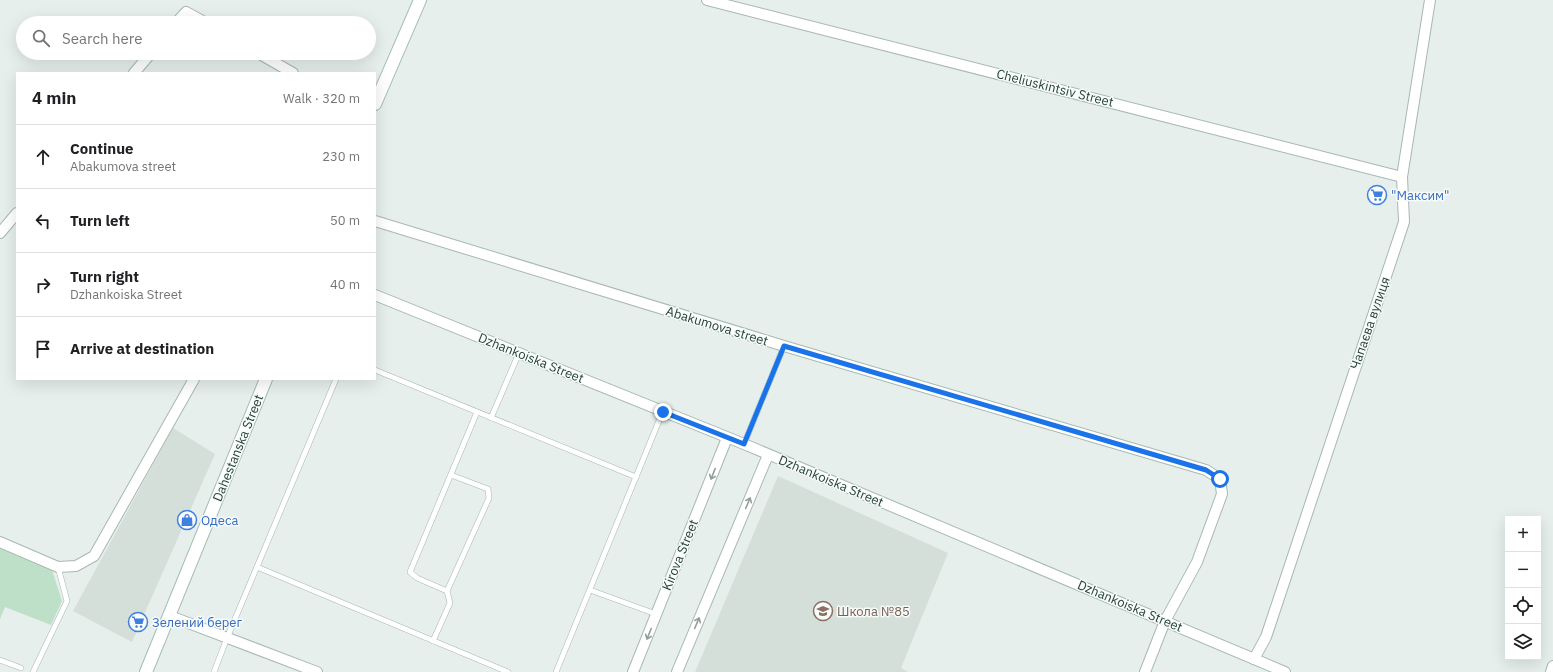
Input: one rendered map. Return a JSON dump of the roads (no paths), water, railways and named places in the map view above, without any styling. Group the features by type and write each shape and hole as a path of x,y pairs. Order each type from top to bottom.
{"street":[{"path":"376,102 420,0"},
{"name":"Cheliuskintsiv Street","path":"707,0 1402,177"},
{"name":"Чапаєва вулиця","path":"1254,659 1266,637 1404,222 1402,177 1430,0"},
{"path":"182,16 186,12 193,16"},
{"path":"135,72 145,60"},
{"path":"270,60 291,72"},
{"path":"0,233 16,214"},
{"name":"Abakumova street","path":"376,221 784,346 1206,470 1220,479 1222,494 1197,562 1165,621"},
{"name":"Dzhankoiska Street","path":"376,294 744,444 1285,672"},
{"path":"0,542 58,567 76,566 94,556 193,380"},
{"name":"Dahestanska Street","path":"146,672 266,380"},
{"name":"Kirova Street","path":"634,672 727,438"},
{"path":"677,672 768,455"},
{"path":"170,616 317,672"},
{"path":"1145,672 1165,621"},
{"path":"1551,672 1553,666"}],"lane":[{"path":"744,444 784,346"},
{"path":"491,418 519,353"},
{"path":"376,370 636,477"},
{"path":"214,672 336,380"},
{"path":"447,591 417,578 410,572 477,412"},
{"path":"556,672 663,412"},
{"path":"433,641 450,603 447,591 489,498 488,489 451,475"},
{"path":"33,672 67,601 58,567"},
{"path":"257,567 508,672"},
{"path":"590,590 656,614"},
{"path":"0,660 21,668"}],"place":[{"name":"\"Максим\"","path":"1377,195"},
{"name":"Одеса","path":"187,520"},
{"name":"Школа №85","path":"823,611"},
{"name":"Зелений берег","path":"138,622"}]}
